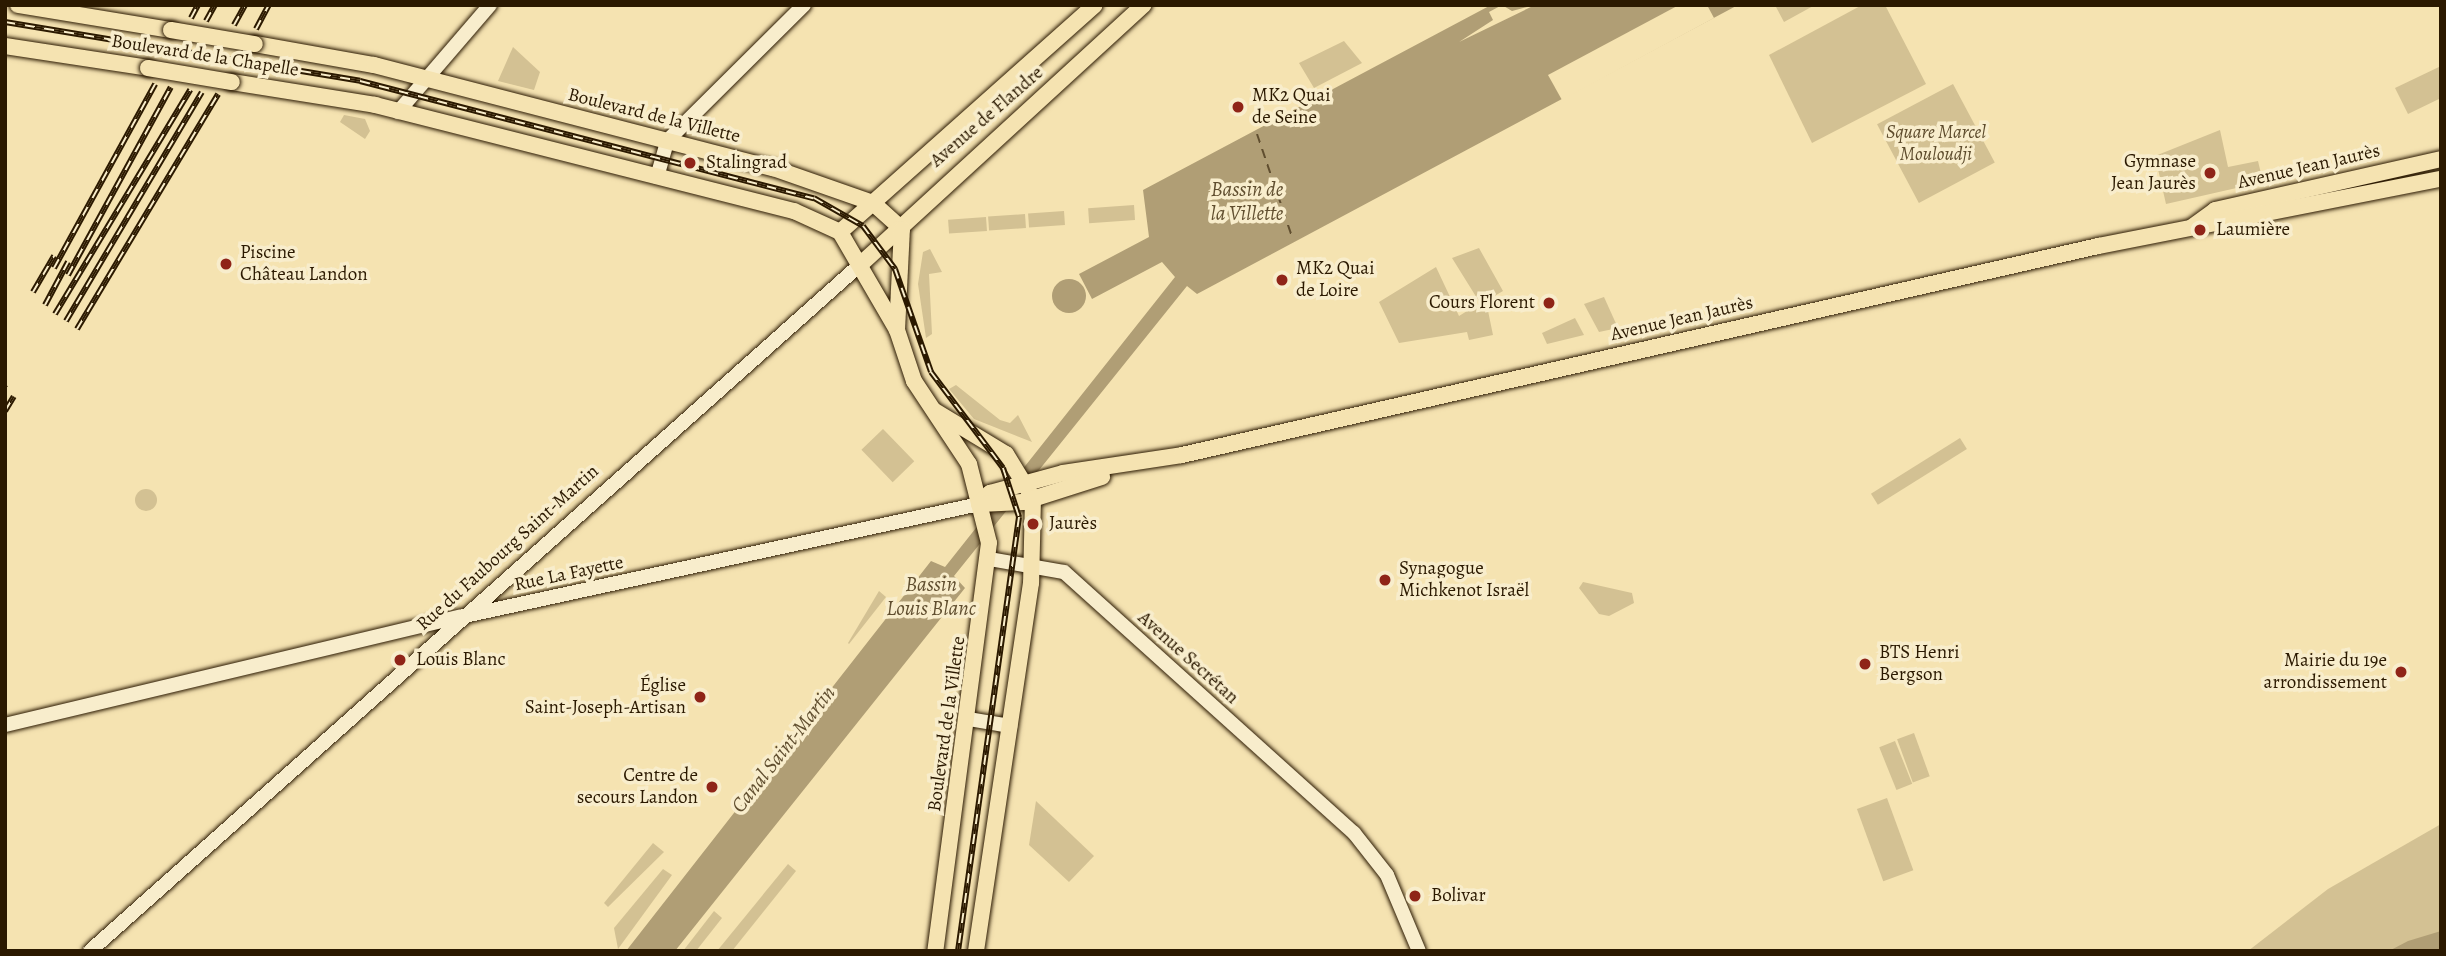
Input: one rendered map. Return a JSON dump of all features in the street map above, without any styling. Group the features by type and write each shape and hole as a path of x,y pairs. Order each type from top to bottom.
{"main road":[{"name":"Boulevard de la Chapelle","path":"18,5 255,44 424,79"},
{"path":"490,5 398,111 794,211 840,232 862,263"},
{"path":"657,177 667,141 804,5"},
{"name":"Avenue de Flandre","path":"840,232 1095,5"},
{"name":"Avenue de Flandre","path":"862,263 902,229 949,178 1144,5"},
{"name":"Boulevard de la Chapelle","path":"5,46 398,111"},
{"name":"Boulevard de la Villette","path":"424,79 773,168 873,203 902,229"},
{"name":"Avenue Jean Jaurès","path":"2192,227 2215,210 2441,159"},
{"name":"Avenue Jean Jaurès","path":"979,504 990,493 1030,490 2192,227 2441,179"},
{"path":"897,330 902,229"},
{"name":"Boulevard de la Villette","path":"862,263 897,330 930,407 969,464 990,559 935,951"},
{"name":"Rue du Faubourg Saint-Martin","path":"90,951 460,617 862,263"},
{"path":"930,407 1006,454 1030,490 1032,563 976,951"},
{"name":"Rue La Fayette","path":"5,725 460,617 979,504"},
{"name":"Avenue Secrétan","path":"990,559 1032,563 1074,579 1343,823 1387,875 1419,951"},
{"path":"969,719 1010,726"}],"green space":[{"path":"1775,5 1815,5 1784,22"},
{"path":"1862,5 1885,5 1926,84 1812,143 1769,55"},
{"path":"1344,41 1362,63 1314,88 1299,63"},
{"path":"513,47 540,72 534,90 498,81"},
{"path":"2441,66 2441,98 2408,114 2395,88"},
{"name":"Square Marcel Mouloudji","path":"1953,84 1995,163 1919,203 1877,124"},
{"path":"344,115 365,119 370,131 365,139 340,122"},
{"name":"Gymnase Jean Jaurès","path":"2220,130 2228,167 2258,161 2263,182 2166,204 2155,156"},
{"path":"1134,205 1135,220 1089,223 1088,208"},
{"path":"1064,211 1065,225 1029,227 1028,214"},
{"path":"1025,214 1026,228 989,231 988,217"},
{"path":"986,217 987,231 949,234 948,220"},
{"path":"1479,248 1503,291 1486,301 1493,335 1469,340 1467,332 1399,343 1379,302 1436,267 1459,316 1480,303 1452,258"},
{"path":"930,249 942,272 929,274 932,334 926,338 918,284 923,252"},
{"path":"1604,297 1618,328 1599,332 1584,304"},
{"path":"1575,318 1584,335 1547,344 1542,333"},
{"path":"956,385 1000,420 1010,423 1018,415 1032,442 974,419 949,389"},
{"path":"883,429 914,461 893,482 861,450"},
{"path":"1960,438 1967,449 1878,505 1871,494"},
{"path":"146,489 154,492 157,500 154,508 146,511 138,508 135,500 138,492"},
{"path":"1583,582 1632,593 1634,603 1609,616 1599,614 1579,588"},
{"path":"879,591 886,597 849,644 848,643"},
{"path":"1914,733 1930,776 1913,782 1897,739"},
{"path":"1895,741 1912,784 1896,790 1879,747"},
{"path":"1887,798 1913,870 1883,881 1857,809"},
{"path":"1036,801 1094,856 1069,882 1029,845"},
{"path":"2441,824 2441,951 2248,951 2328,889"},
{"path":"653,843 664,852 608,907 604,903"},
{"path":"788,864 796,871 732,951 717,951"},
{"path":"663,869 672,875 618,949 614,928"},
{"path":"714,911 722,918 696,951 683,951"}],"water":[{"name":"Bassin de la Villette","path":"1491,5 1738,5 1197,294 1187,286 954,576 965,588 675,951 626,951 931,561 945,567 1175,277 1162,262 1092,299 1079,274 1149,237 1143,190"},
{"path":"1069,279 1081,284 1086,296 1081,308 1069,313 1057,308 1052,296 1057,284"},
{"path":"2441,931 2441,951 2389,951 2408,941"}],"pier":[{"path":"1502,5 1512,11 1535,5 1459,42 1493,20 1489,12"},
{"path":"1679,5 1707,5 1714,18 1562,100 1548,75"}],"ferry route":[{"path":"1257,134 1292,237"}],"railway":[{"path":"191,18 198,5"},
{"path":"206,21 215,5"},
{"path":"234,25 245,5"},
{"path":"256,29 269,5"},
{"path":"5,22 360,81 814,198 863,226 895,269 931,372 1003,468 1019,517 958,951"},
{"path":"54,268 155,84"},
{"path":"68,275 171,87"},
{"path":"55,314 190,90"},
{"path":"66,321 202,92"},
{"path":"77,329 218,94"},
{"path":"33,292 54,256"},
{"path":"45,305 68,262"},
{"path":"5,411 14,396"}],"place":[{"name":"MK2 Quai de Seine","path":"1238,107"},
{"name":"Stalingrad","path":"690,163"},
{"name":"Gymnase Jean Jaurès","path":"2210,173"},
{"name":"Laumière","path":"2200,230"},
{"name":"Piscine Château Landon","path":"226,264"},
{"name":"MK2 Quai de Loire","path":"1282,280"},
{"name":"Cours Florent","path":"1549,303"},
{"name":"Jaurès","path":"1033,524"},
{"name":"Synagogue Michkenot Israël","path":"1385,580"},
{"name":"Louis Blanc","path":"400,660"},
{"name":"BTS Henri Bergson","path":"1865,664"},
{"name":"Mairie du 19e arrondissement","path":"2401,672"},
{"name":"Église Saint-Joseph-Artisan","path":"700,697"},
{"name":"Centre de secours Landon","path":"712,787"},
{"name":"Bolivar","path":"1415,896"}],"water label":[{"name":"Bassin Louis Blanc","path":"931,596"},
{"name":"Canal Saint-Martin","path":"783,749"}]}
